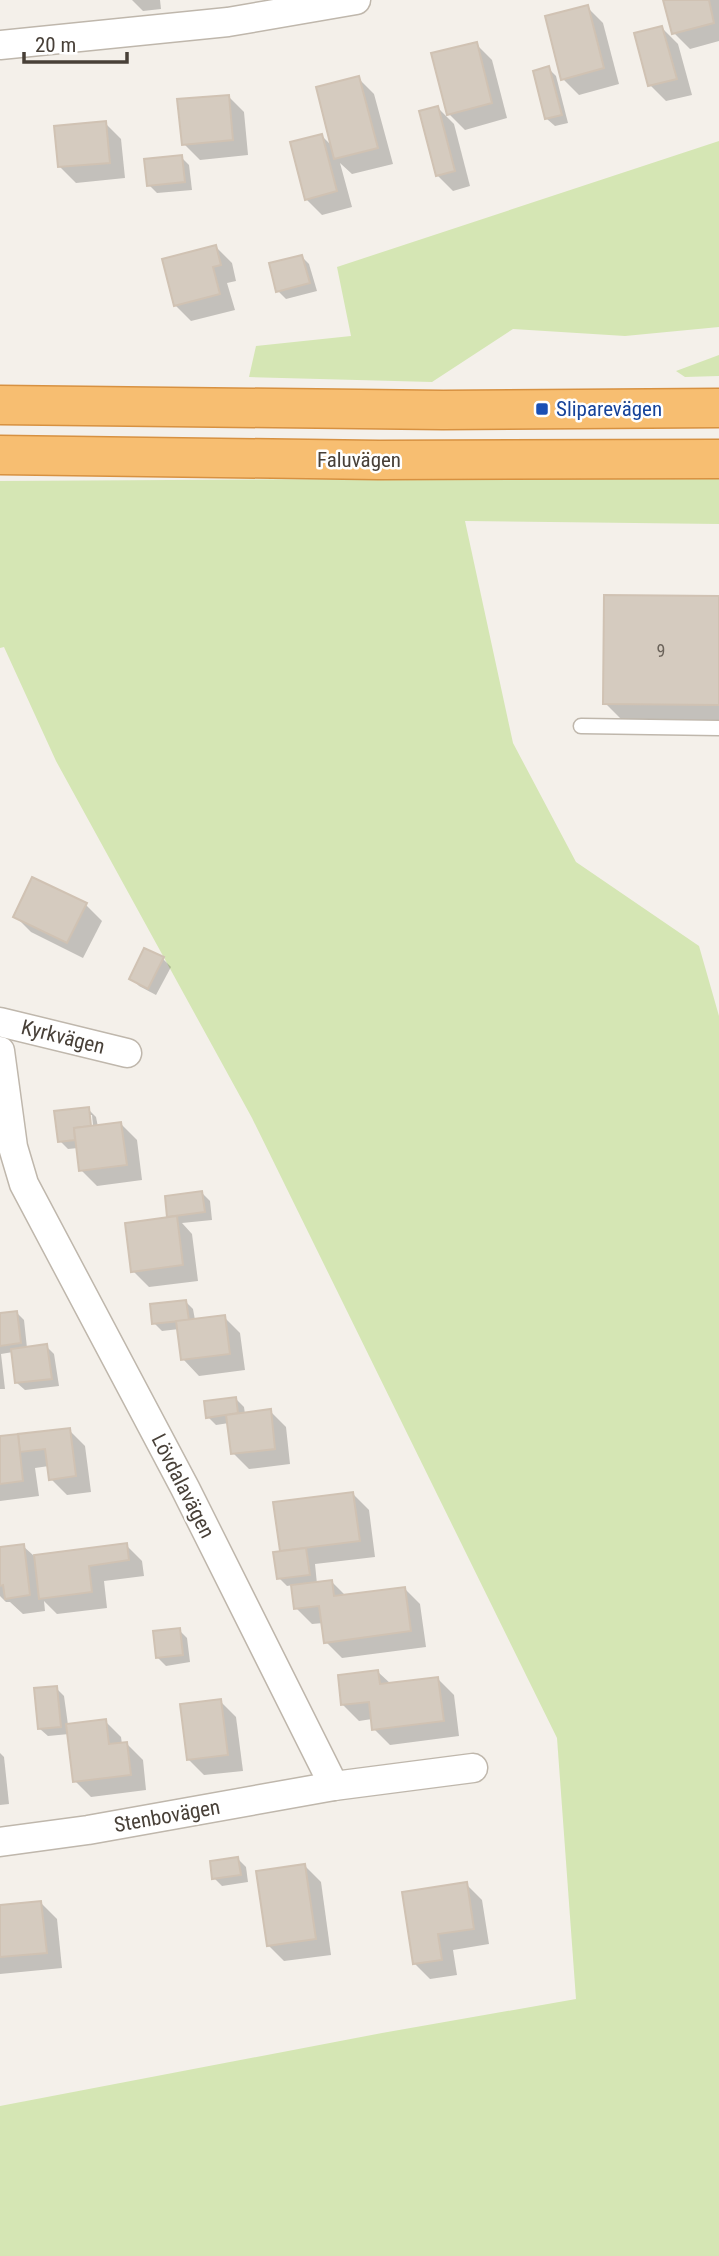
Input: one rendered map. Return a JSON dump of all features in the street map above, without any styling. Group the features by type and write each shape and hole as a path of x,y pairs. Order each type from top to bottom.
{"highway":[{"path":"0,405 430,410 719,408"},
{"name":"Faluvägen","path":"0,455 379,460 719,458"}],"street":[{"path":"0,45 226,11 356,0"},
{"name":"Kyrkvägen","path":"0,1022 127,1052"},
{"name":"Lövdalavägen","path":"0,1051 13,1147 24,1184 185,1488 334,1786"},
{"path":"334,1786 473,1768"},
{"name":"Stenbovägen","path":"0,1842 88,1830 334,1786"}],"lane":[{"path":"582,726 719,728"}],"green space":[{"path":"719,141 719,327 625,336 513,329 432,382 249,377 256,346 351,336 337,267"},
{"path":"719,355 719,376 685,377 676,371"},
{"path":"719,477 719,524 465,521 513,743 576,862 699,946 719,1016 719,2256 0,2256 0,2106 576,1999 557,1738 252,1118 56,761 4,647 0,648 0,481"}],"building":[{"path":"663,0 709,0 714,23 672,34"},
{"path":"588,5 604,68 561,80 545,16"},
{"path":"662,26 677,79 648,86 634,33"},
{"path":"477,42 492,103 447,115 431,53"},
{"path":"549,66 562,115 545,119 533,71"},
{"path":"359,76 378,148 334,159 316,87"},
{"path":"229,95 233,140 182,145 177,99"},
{"path":"438,106 455,171 436,176 419,111"},
{"path":"106,121 110,163 58,167 54,126"},
{"path":"322,134 337,191 305,200 290,142"},
{"path":"182,155 185,182 147,186 144,159"},
{"path":"216,245 221,265 213,267 220,294 174,306 162,259"},
{"path":"302,255 310,283 276,292 269,263"},
{"path":"604,595 719,596 719,705 603,704"},
{"path":"32,877 87,903 67,943 13,917"},
{"path":"144,948 164,957 148,989 129,979"},
{"path":"89,1107 91,1126 74,1128 75,1140 58,1142 54,1111"},
{"path":"121,1122 127,1165 79,1171 74,1128"},
{"path":"202,1191 205,1212 167,1217 165,1196"},
{"path":"177,1216 183,1265 131,1272 125,1223"},
{"path":"186,1300 189,1320 152,1324 150,1304"},
{"path":"17,1311 21,1343 0,1346 0,1313"},
{"path":"225,1315 230,1354 181,1360 176,1321"},
{"path":"47,1344 52,1379 15,1383 11,1349"},
{"path":"236,1397 238,1413 206,1418 204,1401"},
{"path":"271,1409 275,1449 231,1454 226,1415"},
{"path":"70,1428 76,1476 49,1480 45,1449 20,1452 18,1434"},
{"path":"18,1434 23,1481 0,1484 0,1436"},
{"path":"353,1492 360,1541 280,1551 273,1502"},
{"path":"127,1543 129,1560 89,1566 92,1592 39,1599 34,1555"},
{"path":"24,1544 30,1595 5,1599 3,1585 0,1586 0,1547"},
{"path":"306,1548 310,1575 277,1579 273,1552"},
{"path":"332,1580 334,1596 405,1587 411,1631 324,1643 319,1606 294,1609 291,1585"},
{"path":"180,1628 183,1655 156,1658 153,1631"},
{"path":"378,1670 380,1684 438,1677 444,1721 372,1730 369,1702 341,1705 338,1675"},
{"path":"57,1686 61,1727 38,1729 34,1688"},
{"path":"221,1699 228,1755 187,1760 180,1704"},
{"path":"106,1719 109,1744 127,1742 131,1775 73,1782 66,1724"},
{"path":"238,1857 241,1875 212,1879 210,1861"},
{"path":"305,1864 316,1939 267,1946 256,1871"},
{"path":"467,1882 474,1929 438,1934 442,1960 413,1964 402,1892"},
{"path":"41,1901 47,1953 0,1957 0,1905"}],"place":[{"name":"Sliparevägen","path":"542,409"}]}
